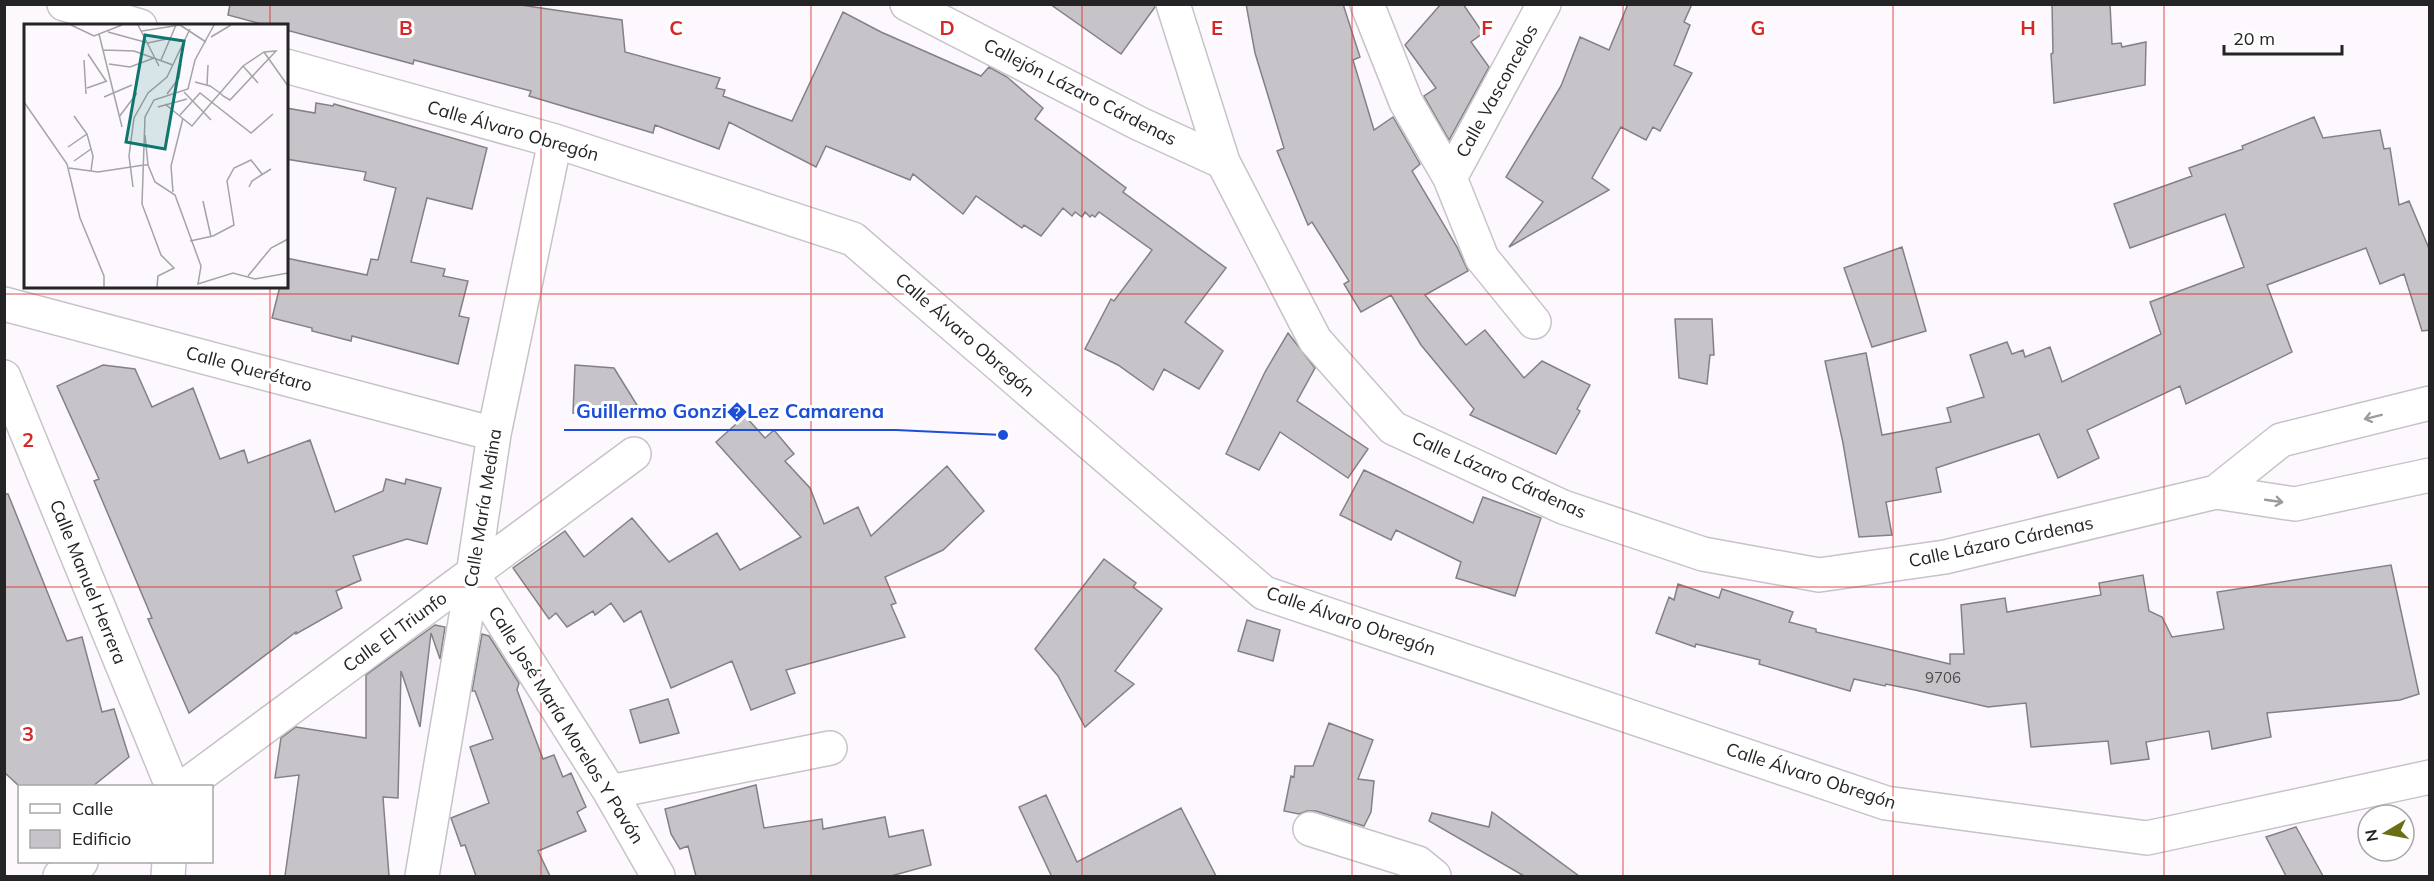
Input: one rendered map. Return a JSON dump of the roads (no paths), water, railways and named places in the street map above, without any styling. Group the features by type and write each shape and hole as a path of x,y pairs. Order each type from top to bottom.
{"street":[{"path":"64,4 133,24"},
{"name":"Callejón Lázaro Cárdenas","path":"907,4 1140,124 1223,162"},
{"name":"Calle Lázaro Cárdenas","path":"1173,4 1223,162 1315,340 1393,428 1563,507 1703,554 1819,575 1944,557 2216,492 2295,504 2430,475"},
{"path":"1367,4 1406,102 1450,178 1482,258 1534,322"},
{"name":"Calle Vasconcelos","path":"1450,178 1544,4"},
{"name":"Calle Álvaro Obregón","path":"288,67 555,141 853,239 1264,593 1886,803 2147,838 2430,777"},
{"name":"Calle María Medina","path":"422,876 473,575 494,434 555,141"},
{"name":"Calle Querétaro","path":"4,304 494,434"},
{"name":"Calle Manuel Herrera","path":"4,377 172,785"},
{"name":"Calle Lázaro Cárdenas","path":"2216,492 2281,440 2430,403"},
{"name":"Calle El Triunfo","path":"186,785 634,454"},
{"name":"Calle José María Morelos Y Pavón","path":"473,575 610,792 658,876"},
{"path":"610,792 830,748"},
{"path":"1310,829 1418,863 1434,876"},
{"path":"60,876 78,863"}],"place":[{"name":"Guillermo Gonzi�Lez Camarena","path":"1003,435"}]}
